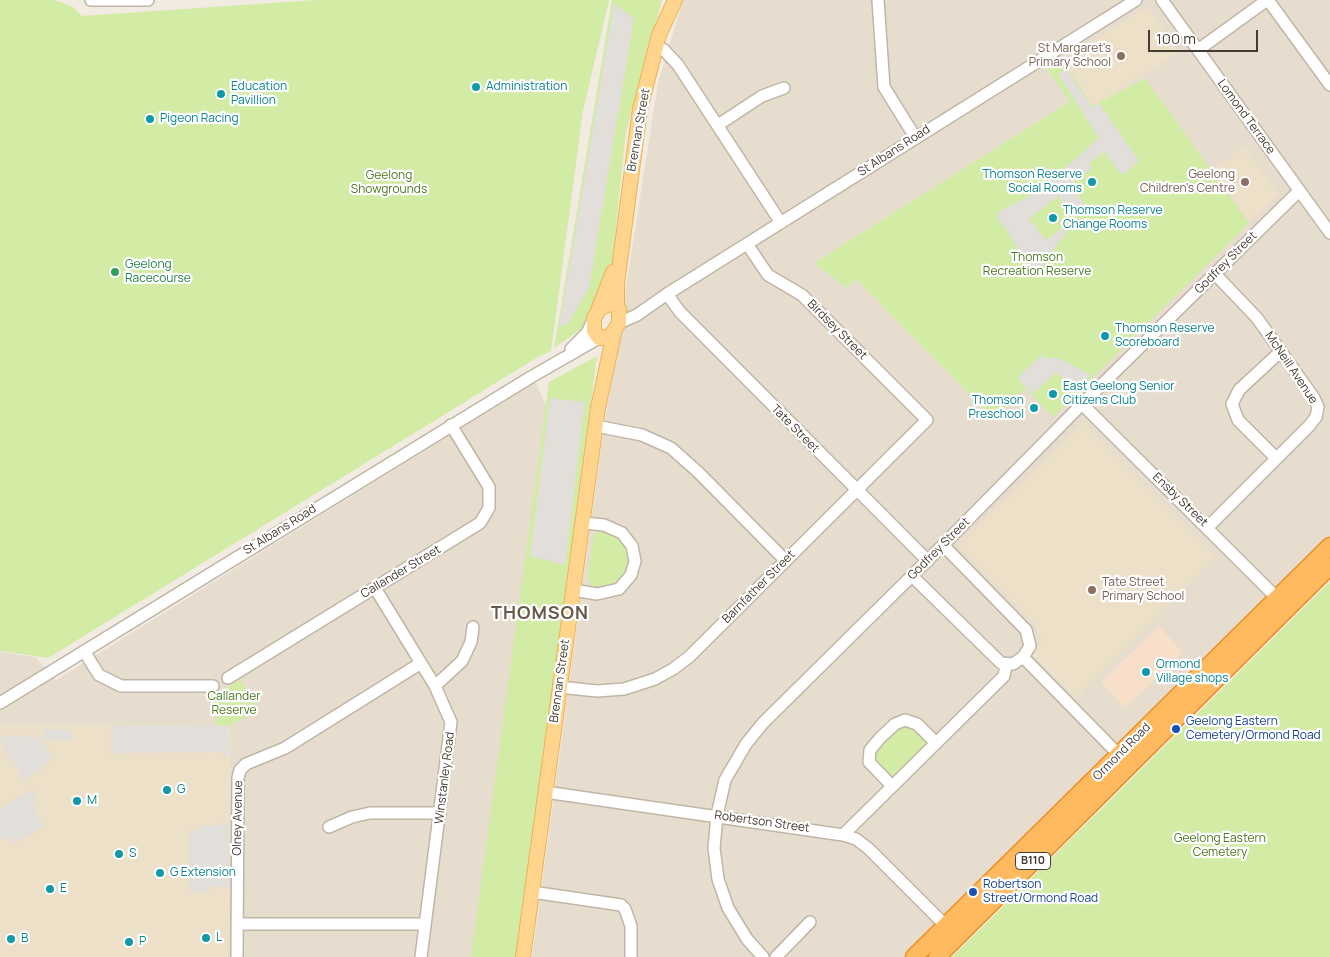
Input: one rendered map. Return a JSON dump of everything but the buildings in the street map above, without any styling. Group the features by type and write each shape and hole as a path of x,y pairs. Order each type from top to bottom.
{"highway":[{"name":"Ormond Road","path":"936,957 1277,598 1330,546"},
{"name":"Ormond Road","path":"914,957 944,926 1330,566"}],"main road":[{"name":"Brennan Street","path":"523,957 596,426 604,375 616,328 617,284 640,109 669,0"},
{"name":"Brennan Street","path":"666,16 675,0"},
{"name":"Brennan Street","path":"604,375 599,338 594,331 596,316 622,245"},
{"path":"596,316 604,306 612,304 617,307"},
{"path":"599,338 608,338 616,328"}],"street":[{"path":"91,0 148,0"},
{"path":"878,0 884,87 915,137"},
{"name":"St Albans Road","path":"616,328 666,294 1136,0"},
{"name":"Lomond Terrace","path":"1162,0 1330,233"},
{"path":"1198,50 1268,0 1330,85"},
{"path":"656,46 664,50 676,62 781,223"},
{"path":"718,125 762,96 784,88"},
{"name":"Godfrey Street","path":"763,957 738,926 723,896 714,848 717,815 725,780 746,744 763,723 1082,404 1299,191"},
{"name":"Birdsey Street","path":"746,244 768,275 802,294 927,420"},
{"name":"McNeill Avenue","path":"1208,527 1312,422 1318,407 1249,308 1215,274"},
{"name":"Tate Street","path":"666,294 680,312 928,560"},
{"name":"St Albans Road","path":"617,307 631,310 652,303"},
{"name":"St Albans Road","path":"561,359 585,336 596,316"},
{"name":"St Albans Road","path":"0,701 451,425 599,338"},
{"path":"1276,458 1238,420 1232,404 1239,390 1280,352"},
{"name":"Ensby Street","path":"1082,404 1208,527 1277,598"},
{"name":"Barnfather Street","path":"559,688 597,691 624,688 655,679 673,669 689,657 927,420"},
{"name":"Callander Street","path":"228,678 480,523 489,508 488,486 451,425"},
{"path":"596,426 642,435 671,448 698,472 786,560"},
{"path":"573,590 597,594 619,589 631,576 635,561 632,546 622,533 604,525 584,523"},
{"path":"943,545 1026,630 1030,646 1024,657 1018,663 1006,666"},
{"path":"912,576 1006,666"},
{"name":"Winstanley Road","path":"376,588 435,686 451,722 421,957"},
{"path":"435,686 462,661 471,642 473,627"},
{"path":"84,651 99,675 121,686 213,686"},
{"path":"1024,657 1124,760"},
{"name":"Olney Avenue","path":"237,957 238,778 240,770 246,764 285,748 421,663"},
{"path":"843,835 1004,676 1006,666"},
{"path":"892,786 869,762 870,750 880,738 895,724 905,720 917,724 936,743"},
{"name":"Robertson Street","path":"545,792 717,815 843,835 856,839 870,849 944,926"},
{"path":"330,827 352,816 370,813 440,813"},
{"path":"532,892 621,905 625,909 631,926 631,957"},
{"path":"776,957 810,922"},
{"path":"237,924 426,924"}],"shaded area":[{"path":"683,0 1330,0 1330,536 906,957 532,957 602,441 658,83","holes":["1047,68 1092,106 1144,78 1025,387 994,419 856,278 847,288 814,263 1069,102","1083,423 1113,454 1076,698 1034,655 1041,642 1041,636 1035,624"]},
{"path":"614,3 634,19 589,288 568,323 559,327"},
{"name":"St Margaret's Primary School","path":"1145,8 1148,8 1179,53 1092,106 1063,59"},
{"path":"1066,69 1092,108 1099,103 1139,161 1122,175 1104,152 1089,164 1092,168 1070,185 1087,207 1076,217 1058,196 1029,219 1046,240 1064,227 1067,231 1034,278 1007,230 998,220 998,212 1027,197 1057,175 1099,138 1058,74"},
{"name":"Geelong Children's Centre","path":"1244,147 1279,194 1249,222 1212,170"},
{"path":"1041,355 1045,358 1059,358 1091,375 1077,390 1056,372 1033,394 1017,378"},
{"path":"535,382 547,407 478,957 228,957 230,726 0,724 0,652 35,657 56,680"},
{"path":"550,398 585,402 565,565 530,556"},
{"name":"Tate Street Primary School","path":"1083,423 1216,557 1076,698 1034,654 1041,642 1039,629 958,545"},
{"path":"1159,626 1183,652 1125,708 1101,682"},
{"path":"0,724 230,726 228,957 0,957"},
{"path":"111,726 228,726 229,755 223,755 223,752 111,753"},
{"path":"44,729 71,730 71,740 44,740"},
{"path":"5,733 7,736 28,735 32,741 37,734 51,756 46,764 25,781 0,742"},
{"path":"32,789 37,797 32,800 36,808 34,810 44,826 14,844 9,837 4,839 0,837 0,809"},
{"path":"219,823 228,823 229,887 209,886 209,892 189,892 190,830 199,831 199,826 219,826"}],"green space":[{"name":"Geelong Showgrounds","path":"0,0 55,0 73,7 82,16 316,0 609,0 583,111 551,351 538,357 48,658 0,651"},
{"path":"612,0 662,0 626,132 612,264 588,324 554,348"},
{"name":"Thomson Recreation Reserve","path":"1061,59 1092,106 1145,78 1249,223 1053,417 1025,388 994,419 856,279 847,288 814,263 1069,102 1047,68"},
{"path":"597,356 516,957 471,957 549,382"},
{"path":"598,531 604,531 620,538 626,546 629,556 626,572 615,586 599,590 593,588 587,577 594,534"},
{"name":"Geelong Eastern Cemetery","path":"1330,582 1330,957 952,957"},
{"name":"Callander Reserve","path":"241,680 258,709 230,726 217,725 212,696"},
{"path":"907,722 926,740 928,746 893,777 889,777 872,761 873,753 887,737"}],"place":[{"name":"St Margaret's Primary School","path":"1121,56"},
{"name":"Administration","path":"476,87"},
{"name":"Education Pavillion","path":"221,94"},
{"name":"Pigeon Racing","path":"150,119"},
{"name":"Thomson Reserve Social Rooms","path":"1092,182"},
{"name":"Geelong Children's Centre","path":"1245,182"},
{"name":"Thomson Reserve Change Rooms","path":"1053,218"},
{"name":"Geelong Racecourse","path":"115,272"},
{"name":"Thomson Reserve Scoreboard","path":"1105,336"},
{"name":"East Geelong Senior Citizens Club","path":"1053,394"},
{"name":"Thomson Preschool","path":"1034,408"},
{"name":"Tate Street Primary School","path":"1092,590"},
{"name":"Ormond Village shops","path":"1146,672"},
{"name":"Geelong Eastern Cemetery/Ormond Road","path":"1176,729"},
{"name":"G","path":"167,790"},
{"name":"M","path":"77,801"},
{"name":"S","path":"119,854"},
{"name":"G Extension","path":"160,873"},
{"name":"E","path":"50,889"},
{"name":"Robertson Street/Ormond Road","path":"973,892"},
{"name":"L","path":"206,938"},
{"name":"B","path":"11,939"},
{"name":"P","path":"129,942"}],"district":[{"name":"THOMSON","path":"540,614"}]}
